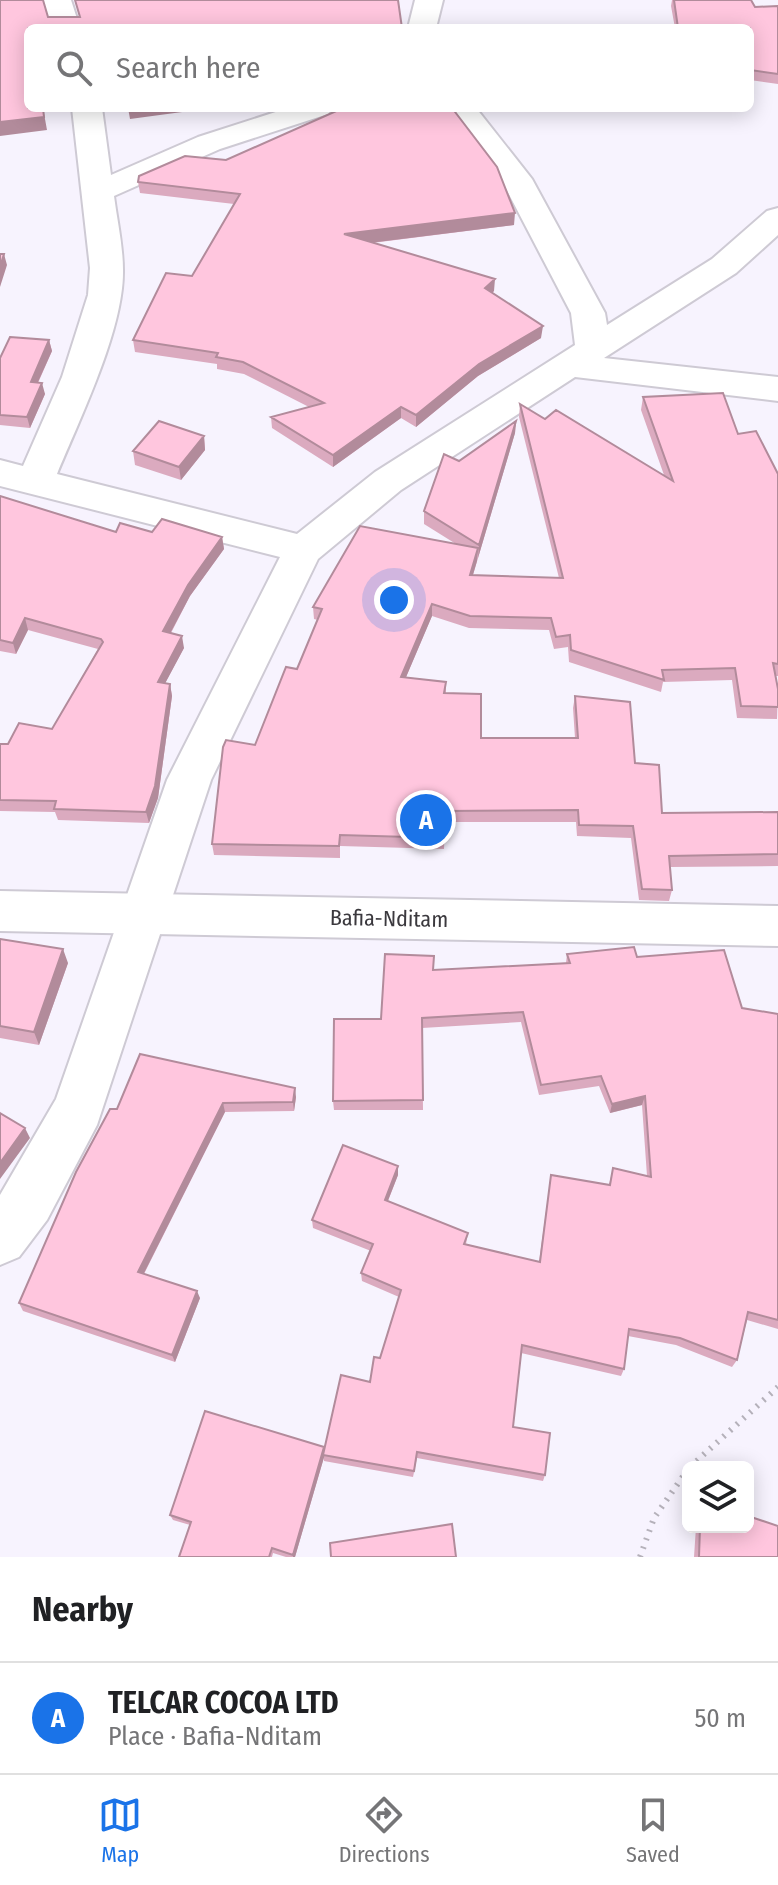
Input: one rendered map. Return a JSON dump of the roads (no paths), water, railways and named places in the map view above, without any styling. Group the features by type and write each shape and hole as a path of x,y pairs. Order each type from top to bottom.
{"street":[{"path":"57,0 65,24"},
{"path":"423,24 429,0"},
{"path":"87,112 107,268 105,295 80,377 18,477 303,550"},
{"path":"97,192 209,143 306,112"},
{"path":"464,112 516,179 588,313 582,357"},
{"path":"0,1238 28,1202 79,1108 189,780 303,550 388,481 724,266 778,218"},
{"path":"582,357 778,389"},
{"name":"Bafia-Nditam","path":"0,911 778,926"}],"place":[{"name":"TELCAR COCOA LTD","path":"426,820"}]}
